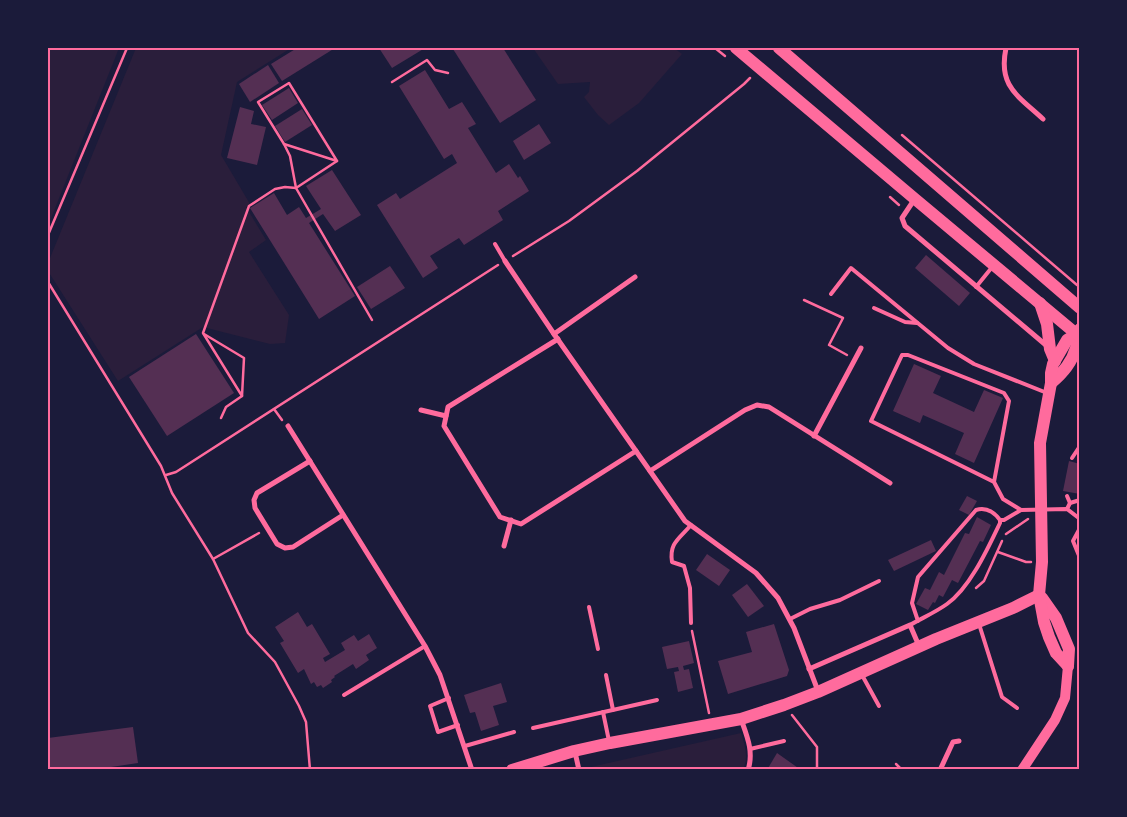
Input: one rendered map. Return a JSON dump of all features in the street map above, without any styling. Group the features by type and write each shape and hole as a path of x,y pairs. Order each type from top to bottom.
{"main road":[{"path":"736,48 915,200 995,264 1039,303 1079,333"},
{"path":"779,48 1080,308"},
{"path":"1022,770 1055,720 1065,698 1074,666 1056,653 1044,622 1040,595 1042,562 1040,443 1050,388 1052,355 1046,324 1039,303"},
{"path":"1052,355 1068,340 1079,333"},
{"path":"1050,388 1065,369 1076,348 1079,333"},
{"path":"512,770 574,751 741,719 784,705 1040,595"}],"street":[{"path":"1006,48 1003,61 1005,77 1011,89 1042,120"},
{"path":"915,200 902,218 905,226 1052,355"},
{"path":"505,261 685,521 756,573 778,598 790,619 818,692"},
{"path":"554,334 634,278"},
{"path":"558,339 448,407 444,426 500,517 521,524 636,451"},
{"path":"814,436 860,348"},
{"path":"650,472 745,410 758,405 769,407 890,483"},
{"path":"421,410 446,416"},
{"path":"288,426 425,646 449,698 472,770"},
{"path":"310,461 257,493 254,500 255,508 267,528 277,544 285,548 293,547 343,515"},
{"path":"504,546 511,520"},
{"path":"809,669 910,625 920,647"},
{"path":"741,719 750,748 751,762 748,770"},
{"path":"940,770 953,742 959,741"},
{"path":"574,751 579,770"}],"lane":[{"path":"495,244 505,261"},
{"path":"976,287 995,264"},
{"path":"831,294 852,268 948,348 974,364 1050,388"},
{"path":"874,308 905,322 917,323"},
{"path":"994,482 1009,401 1004,394 908,355 902,355 871,421 994,482 1003,499 1021,510"},
{"path":"1072,458 1080,446"},
{"path":"1067,496 1070,503"},
{"path":"1067,509 1070,503 1080,500"},
{"path":"918,621 912,603 918,577 976,510 981,508 988,510 996,514 1000,520"},
{"path":"1000,520 1004,520 1021,510 1067,509 1080,519"},
{"path":"910,625 949,603 961,590 973,575 1000,520"},
{"path":"691,525 672,546 670,551 672,562 684,566 690,588 691,623"},
{"path":"1080,528 1073,541 1080,558"},
{"path":"790,619 810,609 840,600 879,582"},
{"path":"589,607 598,649"},
{"path":"978,622 1002,697 1017,708"},
{"path":"344,695 425,646"},
{"path":"861,673 879,706"},
{"path":"606,675 613,710"},
{"path":"449,698 430,706 438,732 458,725"},
{"path":"533,728 657,700"},
{"path":"602,712 610,743"},
{"path":"465,746 514,732"},
{"path":"750,748 784,741"}],"path":[{"path":"48,235 127,48"},
{"path":"392,82 427,60 435,70 448,72"},
{"path":"166,476 176,472 570,221 637,171 751,77"},
{"path":"337,161 289,83 258,102 290,156 296,188 372,320"},
{"path":"898,132 1077,285 1080,285"},
{"path":"284,144 337,161"},
{"path":"203,333 249,206 275,189 285,187 296,188 337,161"},
{"path":"343,269 348,265"},
{"path":"48,282 166,476 172,493 213,559 248,633 275,662 299,706 306,722 310,770"},
{"path":"804,300 843,318 829,345 855,359"},
{"path":"203,333 242,396"},
{"path":"203,333 244,358 242,396"},
{"path":"221,418 226,407 242,396"},
{"path":"274,409 288,426"},
{"path":"213,559 267,528"},
{"path":"987,548 1026,562 1042,562"},
{"path":"691,623 711,724"},
{"path":"784,705 817,747 817,770"},
{"path":"896,764 902,770"}],"shaded area":[{"path":"48,48 119,48 48,226"},
{"path":"136,48 291,48 237,82 221,155 250,204 246,207 266,240 249,252 289,315 285,343 270,344 203,327 118,381 48,271 48,263"},
{"path":"533,48 674,48 682,54 639,103 609,125 598,115 584,97 589,92 590,82 558,84"},
{"path":"741,733 746,756 743,769 593,770 591,767"}],"building":[{"path":"297,48 335,48 282,81 271,64"},
{"path":"379,48 425,48 392,68"},
{"path":"503,48 536,100 500,123 453,49"},
{"path":"268,65 279,83 250,102 239,84"},
{"path":"425,70 449,109 462,102 476,124 468,128 496,173 509,164 518,178 520,176 529,191 498,211 503,220 464,245 459,238 430,256 438,268 423,278 377,205 396,193 400,199 457,163 452,154 444,159 399,86"},
{"path":"289,88 298,103 272,120 262,105"},
{"path":"240,107 254,111 251,124 266,127 257,165 227,158"},
{"path":"302,109 312,125 285,142 275,126"},
{"path":"539,124 551,143 524,160 513,141"},
{"path":"332,170 361,215 335,231 323,214 309,223 355,296 319,319 250,208 274,193 287,215 299,207 306,218 321,209 306,186"},
{"path":"926,255 970,293 959,306 915,268"},
{"path":"390,266 405,288 371,309 357,287"},
{"path":"196,334 234,393 167,436 129,377"},
{"path":"914,364 941,376 933,393 974,412 984,390 1003,398 974,463 955,454 964,433 923,415 920,423 893,411"},
{"path":"1069,461 1080,464 1080,494 1063,491"},
{"path":"967,496 977,501 969,515 959,510"},
{"path":"977,517 991,525 983,542 980,541 958,583 952,580 943,597 939,595 935,603 933,602 928,610 916,604 925,588 930,590 939,572 944,575 965,533 969,534"},
{"path":"931,540 936,551 894,571 888,560"},
{"path":"707,554 730,570 719,586 696,570"},
{"path":"747,584 764,606 748,617 732,595"},
{"path":"298,612 307,627 312,624 330,654 323,658 325,662 345,650 341,643 354,635 358,641 369,634 377,648 366,655 369,660 356,669 353,664 334,676 331,680 332,682 323,688 321,685 317,687 314,682 311,684 304,669 298,673 280,643 284,641 275,627"},
{"path":"774,624 789,670 787,676 728,694 718,661 752,652 746,632"},
{"path":"689,641 694,663 683,666 684,670 689,669 693,688 678,692 674,672 679,671 678,667 667,669 662,647"},
{"path":"501,683 507,702 493,706 499,725 481,731 475,712 470,713 464,695"},
{"path":"133,727 138,763 91,770 48,770 48,738"},
{"path":"777,753 801,770 767,770"}]}
